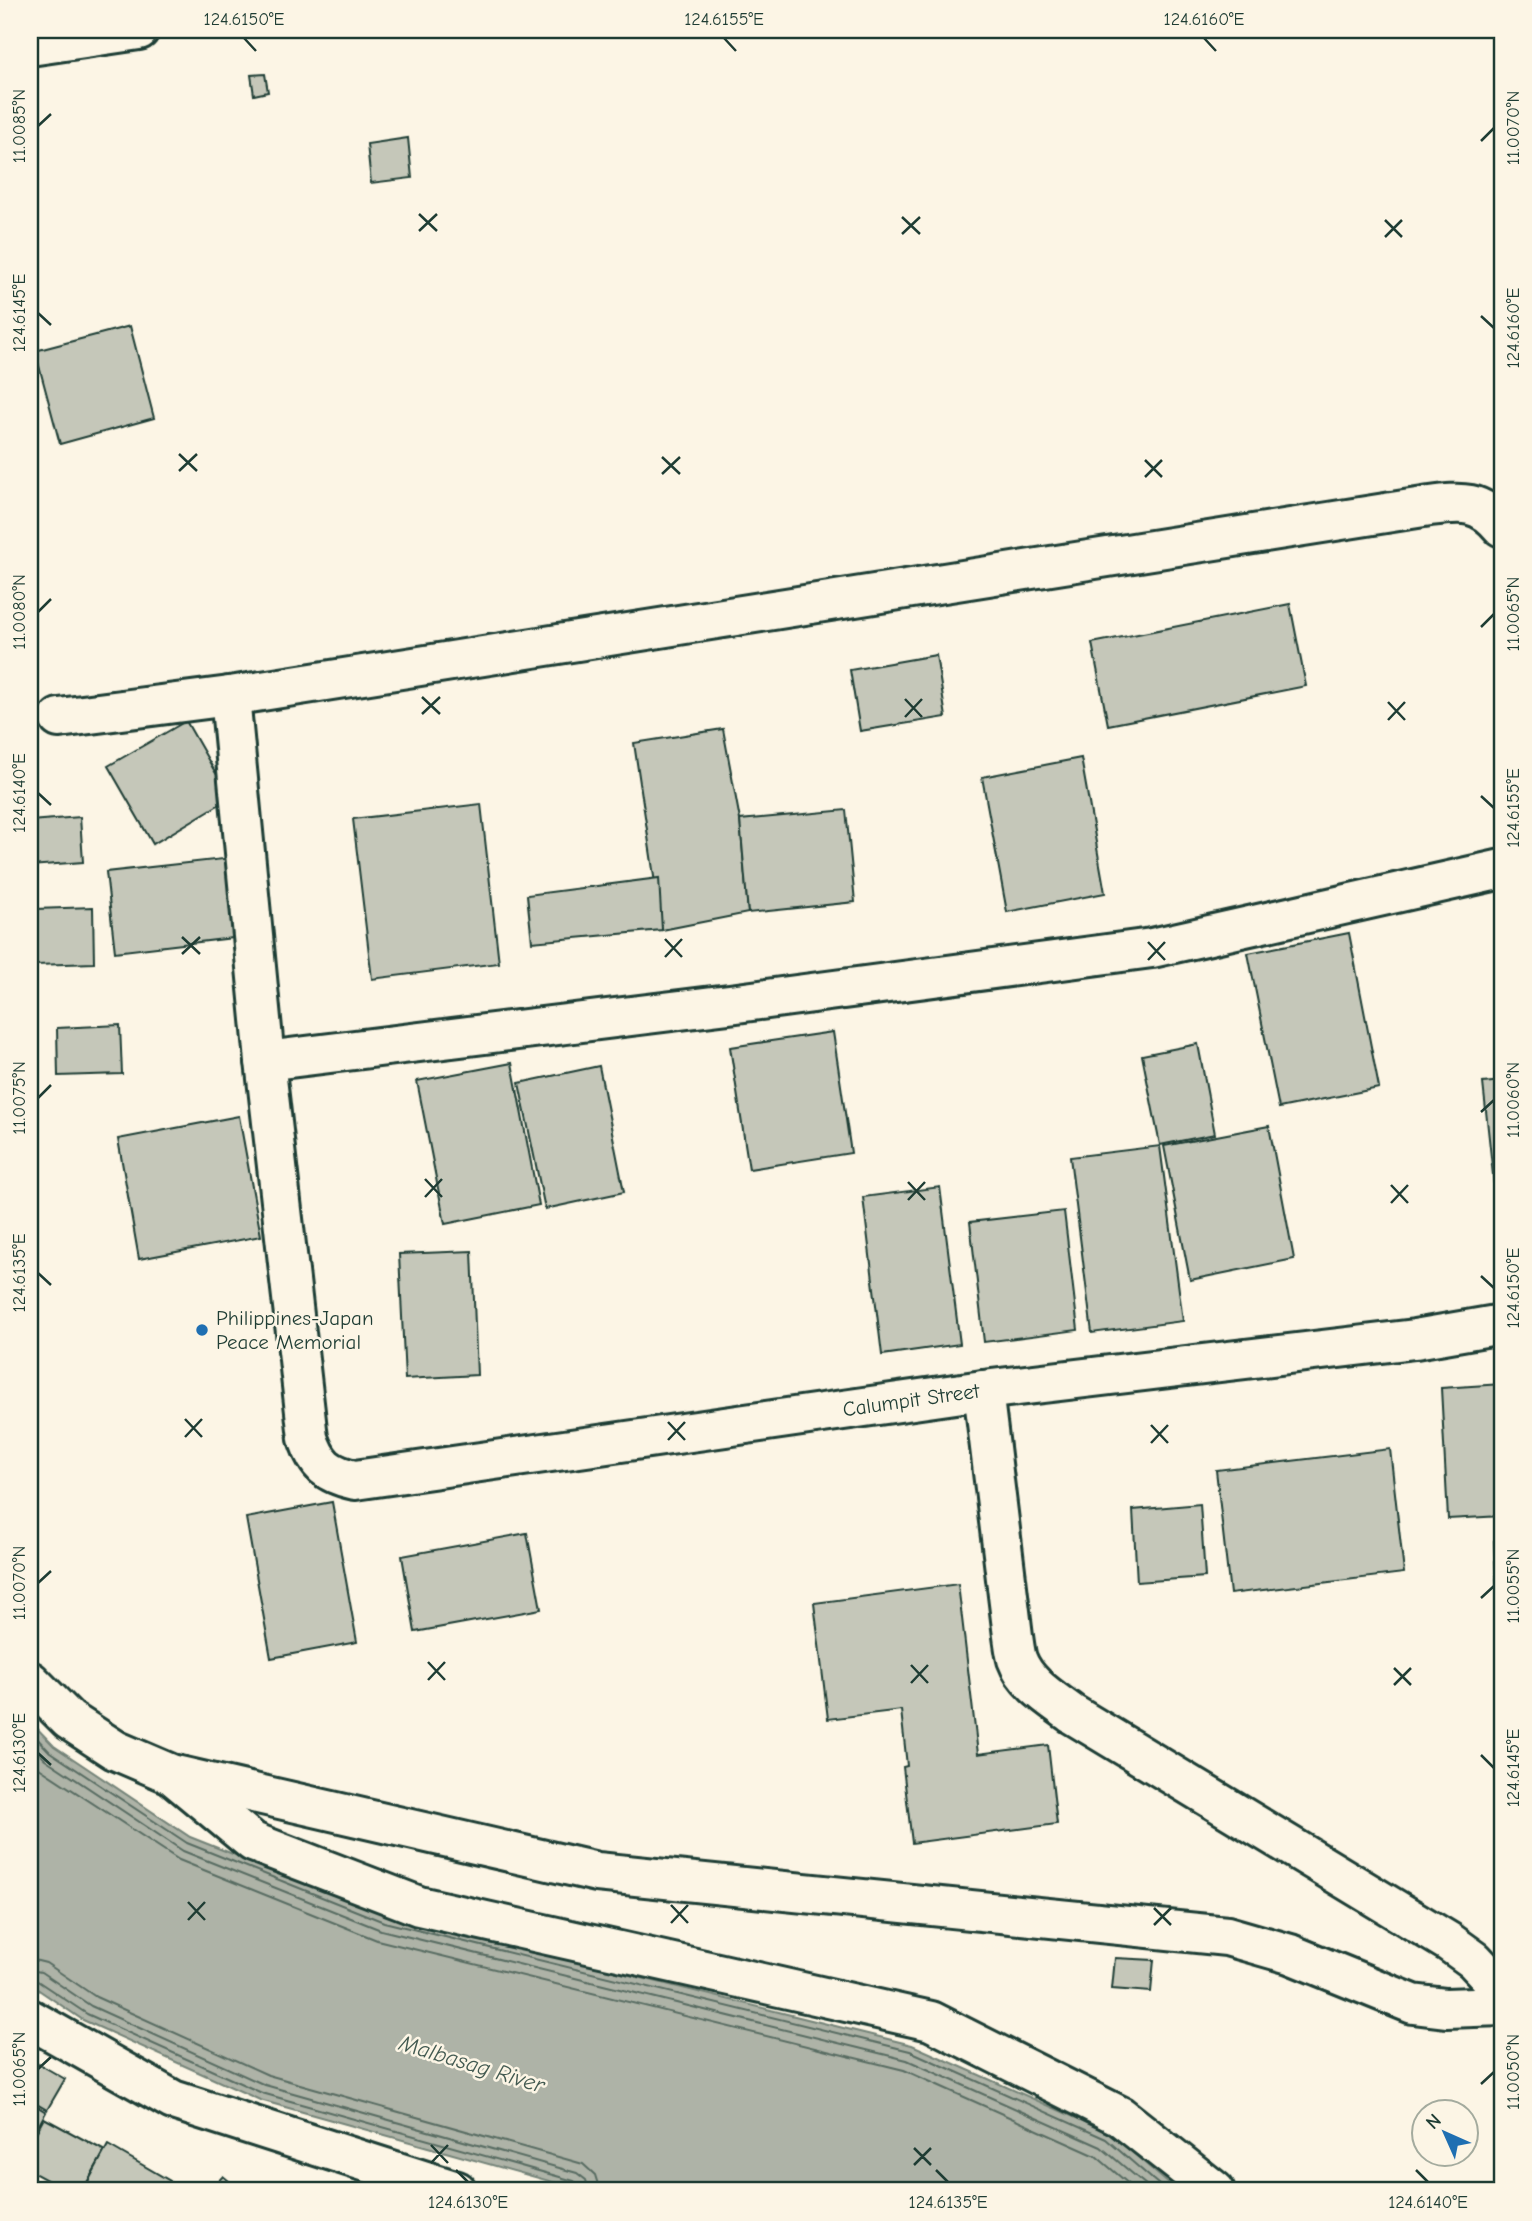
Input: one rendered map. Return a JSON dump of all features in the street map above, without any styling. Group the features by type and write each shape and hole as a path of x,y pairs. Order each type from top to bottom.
{"street":[{"path":"30,46 139,30"},
{"path":"59,718 230,696 1459,502 1480,507 1502,527"},
{"path":"230,696 265,1061 1152,948 1502,869"},
{"name":"Calumpit Street","path":"265,1061 308,1438 313,1454 323,1468 338,1476 355,1480 983,1390 1415,1339 1502,1324"},
{"path":"983,1390 1013,1636 1018,1660 1030,1679 1047,1696 1072,1714 1448,1942 1474,1960 1502,1990"},
{"path":"30,1681 69,1720 115,1750 171,1774 597,1872 1227,1936 1290,1954 1413,2004 1446,2008 1502,2006"},
{"path":"171,1774 253,1842 419,1906 931,2021 1120,2116 1214,2191"},
{"path":"30,2019 173,2100 457,2191"}],"water":[{"name":"Malbasag River","path":"30,1721 54,1746 190,1837 387,1915 912,2045 1110,2133 1177,2191 585,2191 260,2100 83,2020 30,1984"}],"building":[{"path":"265,74 268,92 254,95 251,75"},
{"path":"408,138 412,178 371,183 367,144"},
{"path":"130,326 154,418 60,444 35,351"},
{"path":"1290,604 1306,686 1108,725 1092,643"},
{"path":"936,655 946,717 860,731 850,670"},
{"path":"186,721 230,798 153,844 108,766"},
{"path":"723,729 740,820 748,913 662,930 634,743"},
{"path":"1081,758 1105,893 1007,912 982,777"},
{"path":"481,804 499,963 372,979 353,819"},
{"path":"846,810 855,902 748,913 740,820"},
{"path":"80,817 83,862 30,866 30,821"},
{"path":"232,858 241,937 115,952 106,872"},
{"path":"659,878 662,930 532,942 527,895"},
{"path":"93,907 94,963 36,965 35,909"},
{"path":"1349,933 1379,1088 1279,1108 1248,953"},
{"path":"120,1025 122,1074 58,1076 57,1028"},
{"path":"833,1032 851,1153 749,1169 730,1047"},
{"path":"1198,1044 1215,1134 1160,1145 1142,1055"},
{"path":"512,1063 539,1205 445,1224 417,1081"},
{"path":"599,1066 624,1192 545,1209 519,1083"},
{"path":"1502,1081 1502,1231 1499,1231 1483,1083"},
{"path":"239,1116 261,1236 139,1259 118,1139"},
{"path":"1269,1126 1294,1259 1190,1280 1164,1146"},
{"path":"1160,1146 1183,1321 1092,1333 1070,1157"},
{"path":"940,1187 960,1344 882,1355 863,1197"},
{"path":"1064,1211 1078,1330 984,1342 970,1222"},
{"path":"472,1251 477,1375 405,1379 399,1254"},
{"path":"1502,1384 1502,1516 1448,1519 1441,1388"},
{"path":"1390,1449 1404,1573 1230,1594 1216,1470"},
{"path":"332,1502 357,1642 271,1658 246,1518"},
{"path":"1200,1504 1205,1577 1137,1582 1133,1510"},
{"path":"527,1533 541,1609 415,1632 402,1556"},
{"path":"1502,1540 1502,1606 1498,1606 1494,1541"},
{"path":"958,1584 978,1754 1048,1745 1057,1824 912,1843 903,1767 907,1766 901,1710 828,1719 814,1603"},
{"path":"1115,1958 1154,1960 1151,1992 1112,1989"},
{"path":"39,2064 65,2079 47,2110 30,2100 30,2080"},
{"path":"30,2102 46,2112 30,2141"},
{"path":"44,2118 105,2151 82,2191 67,2191 30,2171 30,2144"},
{"path":"108,2145 170,2181 165,2191 83,2191"},
{"path":"223,2176 241,2191 209,2191"}],"place":[{"name":"Philippines-Japan Peace Memorial","path":"202,1330"}]}
